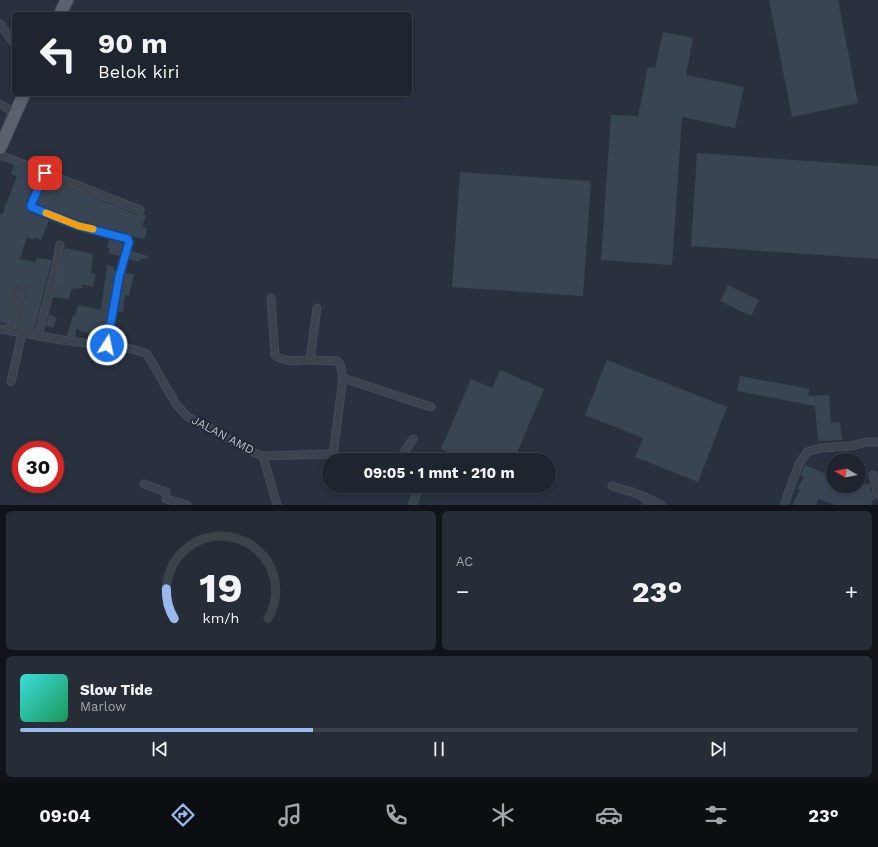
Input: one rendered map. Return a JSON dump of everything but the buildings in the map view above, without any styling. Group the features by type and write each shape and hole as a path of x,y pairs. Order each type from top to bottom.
{"main road":[{"path":"61,12 67,0"},
{"path":"0,148 23,96"}],"street":[{"path":"0,24 12,40"},
{"path":"0,104 16,114"},
{"path":"0,155 140,210"},
{"path":"45,173 31,207 79,226 128,239 129,242 119,277 107,345"},
{"path":"38,336 55,272 60,245"},
{"path":"10,330 22,288"},
{"path":"271,298 275,355 279,359 337,361 340,364 343,378 333,453"},
{"path":"310,360 317,308"},
{"name":"JALAN AMD","path":"0,329 38,336 132,349 147,354 176,404 188,417 214,430 245,449 263,456 277,505"},
{"path":"11,382 22,333"},
{"path":"343,378 431,407"},
{"path":"404,453 413,439"},
{"path":"784,505 799,464 807,452 820,448 852,446 866,442 878,442"},
{"path":"263,456 322,454"},
{"path":"873,475 878,495"},
{"path":"144,484 166,492 166,499 187,505"},
{"path":"612,486 648,502 661,505"},
{"path":"413,503 417,493"}],"slow traffic":[{"path":"46,213 79,226 93,229"}],"route":[{"path":"45,173 31,207 79,226 128,239 129,245 119,277 107,345"}]}
